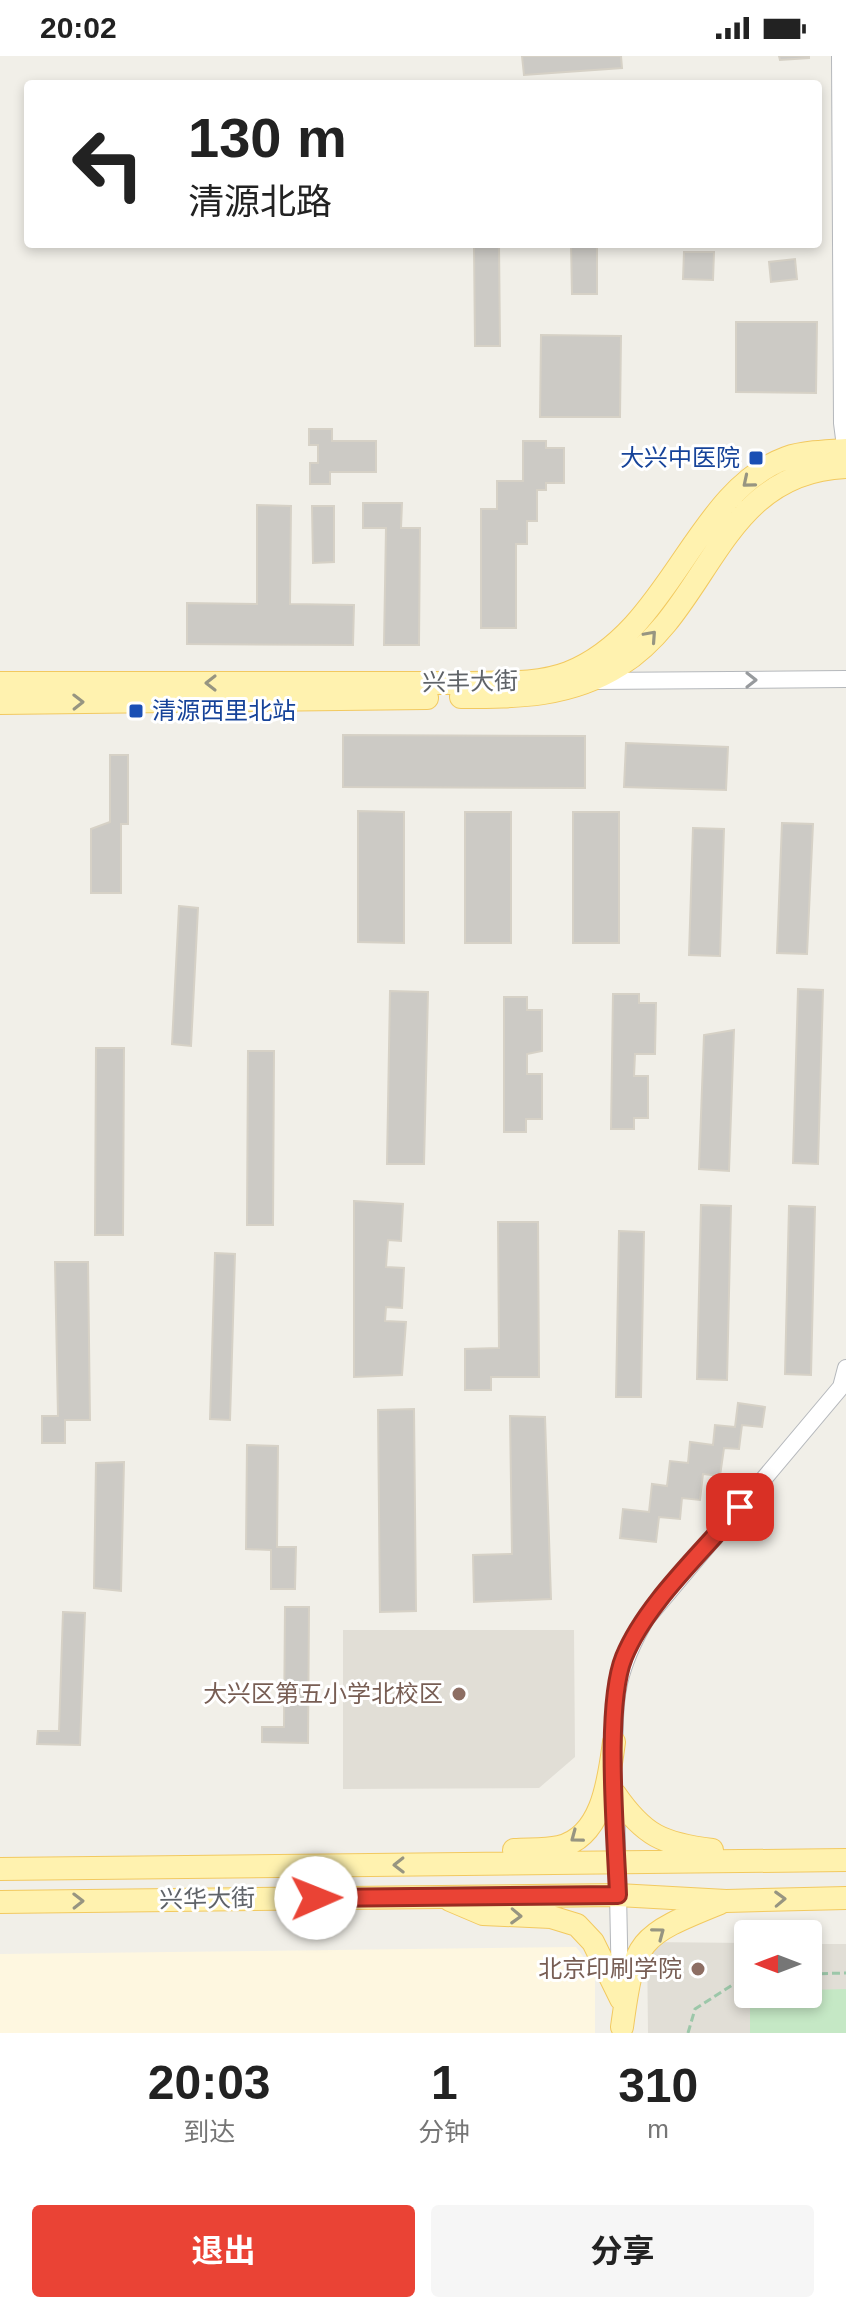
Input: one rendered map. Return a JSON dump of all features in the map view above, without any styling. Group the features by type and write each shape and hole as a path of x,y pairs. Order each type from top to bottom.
{"main road":[{"name":"兴丰大街","path":"0,703 524,697 560,692 622,664 649,640 742,516 776,485 845,455"},
{"name":"兴丰大街","path":"0,683 465,683 536,680 567,674 618,644 651,607 730,498 759,473 787,458 845,455"},
{"path":"457,1865 510,1850 561,1847 581,1835 596,1816 607,1786 614,1742"},
{"path":"615,1794 633,1820 653,1836 680,1846 764,1862"},
{"name":"兴华大街","path":"0,1869 846,1860"},
{"name":"兴华大街","path":"0,1902 618,1895 726,1901 846,1898"},
{"path":"442,1897 483,1914 551,1917 577,1925 593,1942 621,1999"},
{"path":"622,2030 630,1968 641,1948 660,1929 726,1901"}],"street":[{"path":"840,56 845,455"},
{"path":"589,681 846,679"},
{"path":"622,2030 614,1742 615,1695 624,1658 646,1619 841,1387 846,1368"}],"path":[{"path":"822,1974 846,1973"},
{"path":"688,2033 695,2009 734,1984"}],"shaded area":[{"name":"大兴区第五小学北校区","path":"343,1630 574,1630 575,1757 539,1788 343,1789"},
{"name":"北京印刷学院","path":"647,1942 734,1943 734,2008 822,2008 822,1944 846,1944 846,2033 648,2033"},
{"path":"576,1947 595,1972 595,2033 0,2033 0,1954"}],"green space":[{"path":"846,1989 846,2033 750,2033 750,2008 822,2008 822,1990"}],"building":[{"path":"522,56 621,56 622,68 524,75"},
{"path":"779,56 809,56 809,58 780,60"},
{"path":"474,248 499,248 500,346 475,346"},
{"path":"571,248 597,248 597,294 572,294"},
{"path":"684,252 714,252 713,280 683,279"},
{"path":"795,259 797,279 771,282 769,262"},
{"path":"736,322 817,322 816,393 736,392"},
{"path":"541,335 621,336 620,417 540,417"},
{"path":"309,429 332,429 332,441 376,441 376,472 330,472 330,484 310,484 310,463 318,463 318,445 309,445"},
{"path":"523,441 546,441 546,448 564,448 564,483 546,483 546,490 537,490 537,521 527,521 527,544 516,544 516,628 481,628 481,509 497,509 497,481 523,481"},
{"path":"363,503 402,503 401,528 420,528 419,645 384,645 386,528 363,528"},
{"path":"257,505 291,506 290,604 354,605 353,645 187,644 187,603 257,604"},
{"path":"312,506 334,506 334,562 313,563"},
{"path":"343,735 585,736 585,788 343,787"},
{"path":"626,743 728,747 726,790 624,787"},
{"path":"110,755 128,755 128,824 121,824 121,893 91,893 91,829 110,822"},
{"path":"358,811 404,812 404,943 358,942"},
{"path":"465,812 511,812 511,943 465,943"},
{"path":"573,812 619,812 619,943 573,943"},
{"path":"782,823 813,824 807,954 777,953"},
{"path":"693,828 724,829 720,956 689,955"},
{"path":"179,906 198,908 191,1046 172,1044"},
{"path":"798,989 823,990 818,1164 793,1163"},
{"path":"390,991 428,992 424,1164 387,1164"},
{"path":"613,994 639,994 639,1003 656,1003 655,1054 635,1054 634,1076 648,1076 648,1118 634,1118 634,1129 611,1129"},
{"path":"504,997 527,997 527,1010 542,1010 542,1051 527,1054 527,1074 542,1074 542,1119 526,1119 526,1132 504,1132"},
{"path":"734,1030 729,1171 699,1169 704,1035"},
{"path":"96,1048 124,1048 123,1235 95,1235"},
{"path":"248,1051 274,1051 273,1225 247,1225"},
{"path":"354,1201 403,1204 401,1241 388,1240 386,1267 404,1268 402,1308 386,1307 385,1321 406,1322 402,1375 354,1377"},
{"path":"701,1205 731,1206 727,1380 697,1379"},
{"path":"789,1206 815,1207 811,1375 785,1374"},
{"path":"498,1222 538,1222 539,1377 491,1377 491,1390 465,1390 465,1349 499,1348"},
{"path":"619,1231 644,1232 641,1397 616,1397"},
{"path":"215,1253 235,1254 230,1420 210,1419"},
{"path":"55,1262 88,1262 90,1420 65,1420 65,1443 42,1443 42,1416 58,1416"},
{"path":"738,1403 765,1407 762,1427 742,1425 739,1449 724,1448 720,1476 703,1474 700,1500 682,1498 680,1519 659,1517 656,1542 620,1538 623,1509 649,1512 652,1484 667,1486 670,1461 688,1463 690,1442 713,1445 715,1425 735,1427"},
{"path":"414,1409 416,1611 380,1612 378,1410"},
{"path":"510,1416 545,1417 551,1599 474,1602 473,1555 512,1554"},
{"path":"247,1445 278,1446 277,1547 296,1547 295,1589 271,1589 271,1550 246,1549"},
{"path":"124,1462 121,1591 94,1588 96,1463"},
{"path":"285,1607 309,1607 308,1743 262,1742 262,1727 284,1727"},
{"path":"63,1612 85,1613 80,1745 37,1744 38,1731 59,1731"}],"place":[{"name":"大兴中医院","path":"756,458"},
{"name":"清源西里北站","path":"136,711"},
{"name":"大兴区第五小学北校区","path":"459,1694"},
{"name":"北京印刷学院","path":"698,1969"}],"route":[{"path":"316,1898 618,1895 615,1695 624,1658 646,1619 740,1507"}]}
